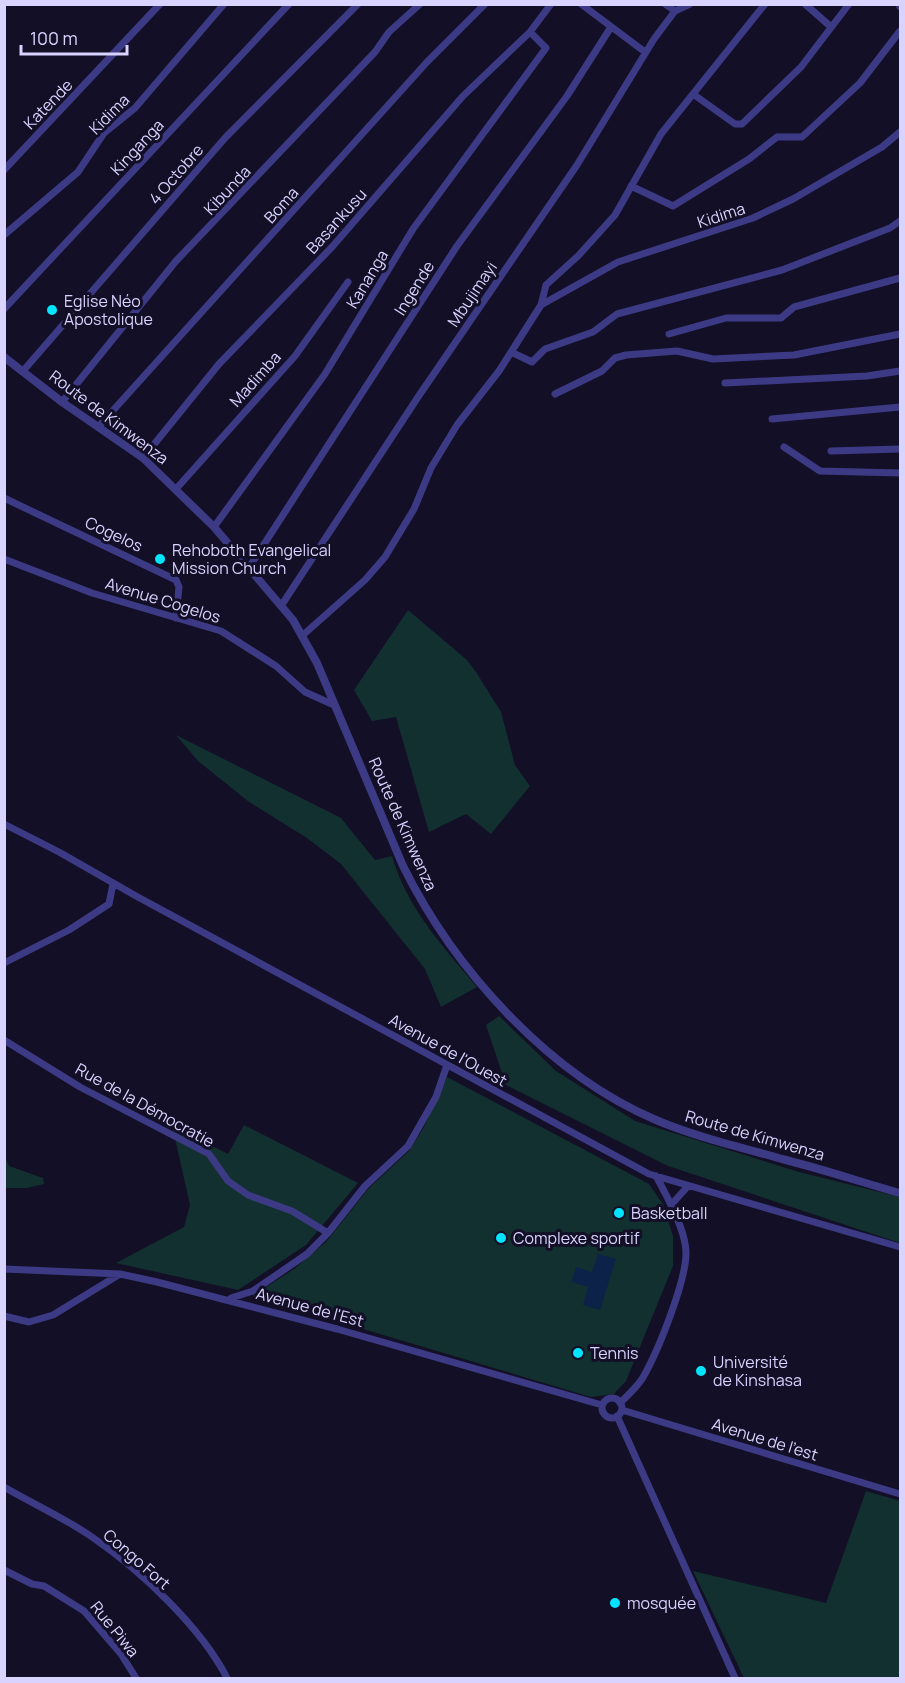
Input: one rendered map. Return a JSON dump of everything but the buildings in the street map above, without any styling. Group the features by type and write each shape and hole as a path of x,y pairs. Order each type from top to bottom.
{"street":[{"name":"Katende","path":"4,170 160,4"},
{"name":"Kidima","path":"4,235 78,172 104,133 135,108 224,4"},
{"name":"Kinganga","path":"4,309 289,4"},
{"name":"4 Octobre","path":"23,371 225,138 358,4"},
{"name":"Kibunda","path":"62,402 176,261 367,61 389,32 420,4"},
{"name":"Boma","path":"99,426 427,62 485,4"},
{"name":"Basankusu","path":"143,458 219,364 332,247 463,96 530,32 551,4"},
{"path":"580,4 645,52"},
{"path":"665,4 675,11"},
{"name":"Mbujimayi","path":"280,606 418,397 577,165 645,52 675,11 690,4"},
{"path":"303,635 365,580 385,557 414,509 431,468 457,425 511,352 541,305 546,285 605,227 659,136 765,4"},
{"path":"805,4 830,26"},
{"path":"693,94 735,124 742,124 801,67 849,4"},
{"name":"Ingende","path":"248,569 457,246 567,96 611,27"},
{"path":"631,186 673,206 749,159 777,137 799,138 806,135 860,83 900,31"},
{"name":"Kananga","path":"214,527 313,392 413,229 546,48 530,32"},
{"name":"Kidima","path":"541,305 618,262 751,219 773,209 882,147 900,132"},
{"path":"511,352 532,362 545,349 593,332 617,314 782,270 900,221"},
{"path":"669,334 726,318 781,318 794,307 900,278"},
{"name":"Madimba","path":"176,489 295,356 348,282"},
{"path":"555,394 602,371 615,358 626,355 677,351 713,359 794,355 900,334"},
{"name":"Route de Kimwenza","path":"4,357 62,402 143,458 214,527 303,635 402,866 432,921 479,982 550,1053 603,1092 654,1119 715,1141 900,1193"},
{"path":"725,383 867,376 900,371"},
{"path":"772,419 900,407"},
{"path":"784,447 820,471 900,473"},
{"path":"831,451 900,449"},
{"name":"Cogelos","path":"4,498 176,580 179,587 176,618"},
{"name":"Avenue Cogelos","path":"4,559 60,582 221,631 276,666 304,692 334,705"},
{"name":"Avenue de l'Ouest","path":"4,824 597,1147 656,1176 900,1247"},
{"path":"4,963 69,930 109,904 113,884"},
{"name":"Rue de la Démocratie","path":"4,1040 80,1087 209,1154 228,1181 248,1195 292,1210 328,1233"},
{"path":"228,1299 254,1291 276,1273 294,1264 328,1233 365,1186 411,1143 436,1097 447,1065"},
{"path":"656,1176 671,1205 686,1248 681,1281 642,1379 619,1409 735,1678"},
{"path":"671,1205 688,1186"},
{"name":"Avenue de l'Est","path":"4,1269 120,1274 228,1299 602,1405"},
{"path":"4,1316 29,1322 53,1315 120,1274"},
{"name":"Avenue de l'Est","path":"610,1398 619,1409 606,1416 602,1405 610,1398"},
{"name":"Avenue de l'est","path":"619,1409 900,1494"},
{"name":"Congo Fort","path":"4,1487 92,1537 128,1565 211,1649 227,1678"},
{"name":"Rue Piwa","path":"4,1570 32,1584 44,1586 84,1611 121,1654 136,1678"}],"green space":[{"path":"408,610 467,660 476,672 501,712 515,765 530,786 491,834 466,814 429,832 396,717 372,721 354,690"},
{"path":"176,735 341,818 375,860 392,856 407,893 427,926 477,987 441,1007 425,969 341,864 307,838 249,802 198,761"},
{"path":"499,1016 556,1071 635,1121 799,1172 900,1197 900,1243 668,1166 506,1085 486,1025"},
{"name":"Complexe sportif","path":"447,1077 649,1184 663,1204 673,1236 673,1266 626,1381 614,1394 591,1397 252,1296 294,1269 327,1241 368,1189 409,1151 424,1127"},
{"path":"172,1125 228,1154 244,1125 358,1183 306,1245 238,1290 116,1263 184,1227 190,1205"},
{"path":"5,1157 9,1166 43,1178 44,1184 27,1188 5,1188"},
{"path":"866,1491 900,1501 900,1678 744,1678 693,1571 826,1603"}],"water":[{"path":"598,1254 616,1259 600,1310 583,1305 588,1287 571,1282 576,1267 592,1272"}],"place":[{"name":"Eglise Néo Apostolique","path":"52,310"},
{"name":"Rehoboth Evangelical Mission Church","path":"160,559"},
{"name":"Basketball","path":"619,1213"},
{"name":"Complexe sportif","path":"501,1238"},
{"name":"Tennis","path":"578,1353"},
{"name":"Université de Kinshasa","path":"701,1371"},
{"name":"mosquée","path":"615,1603"}]}
